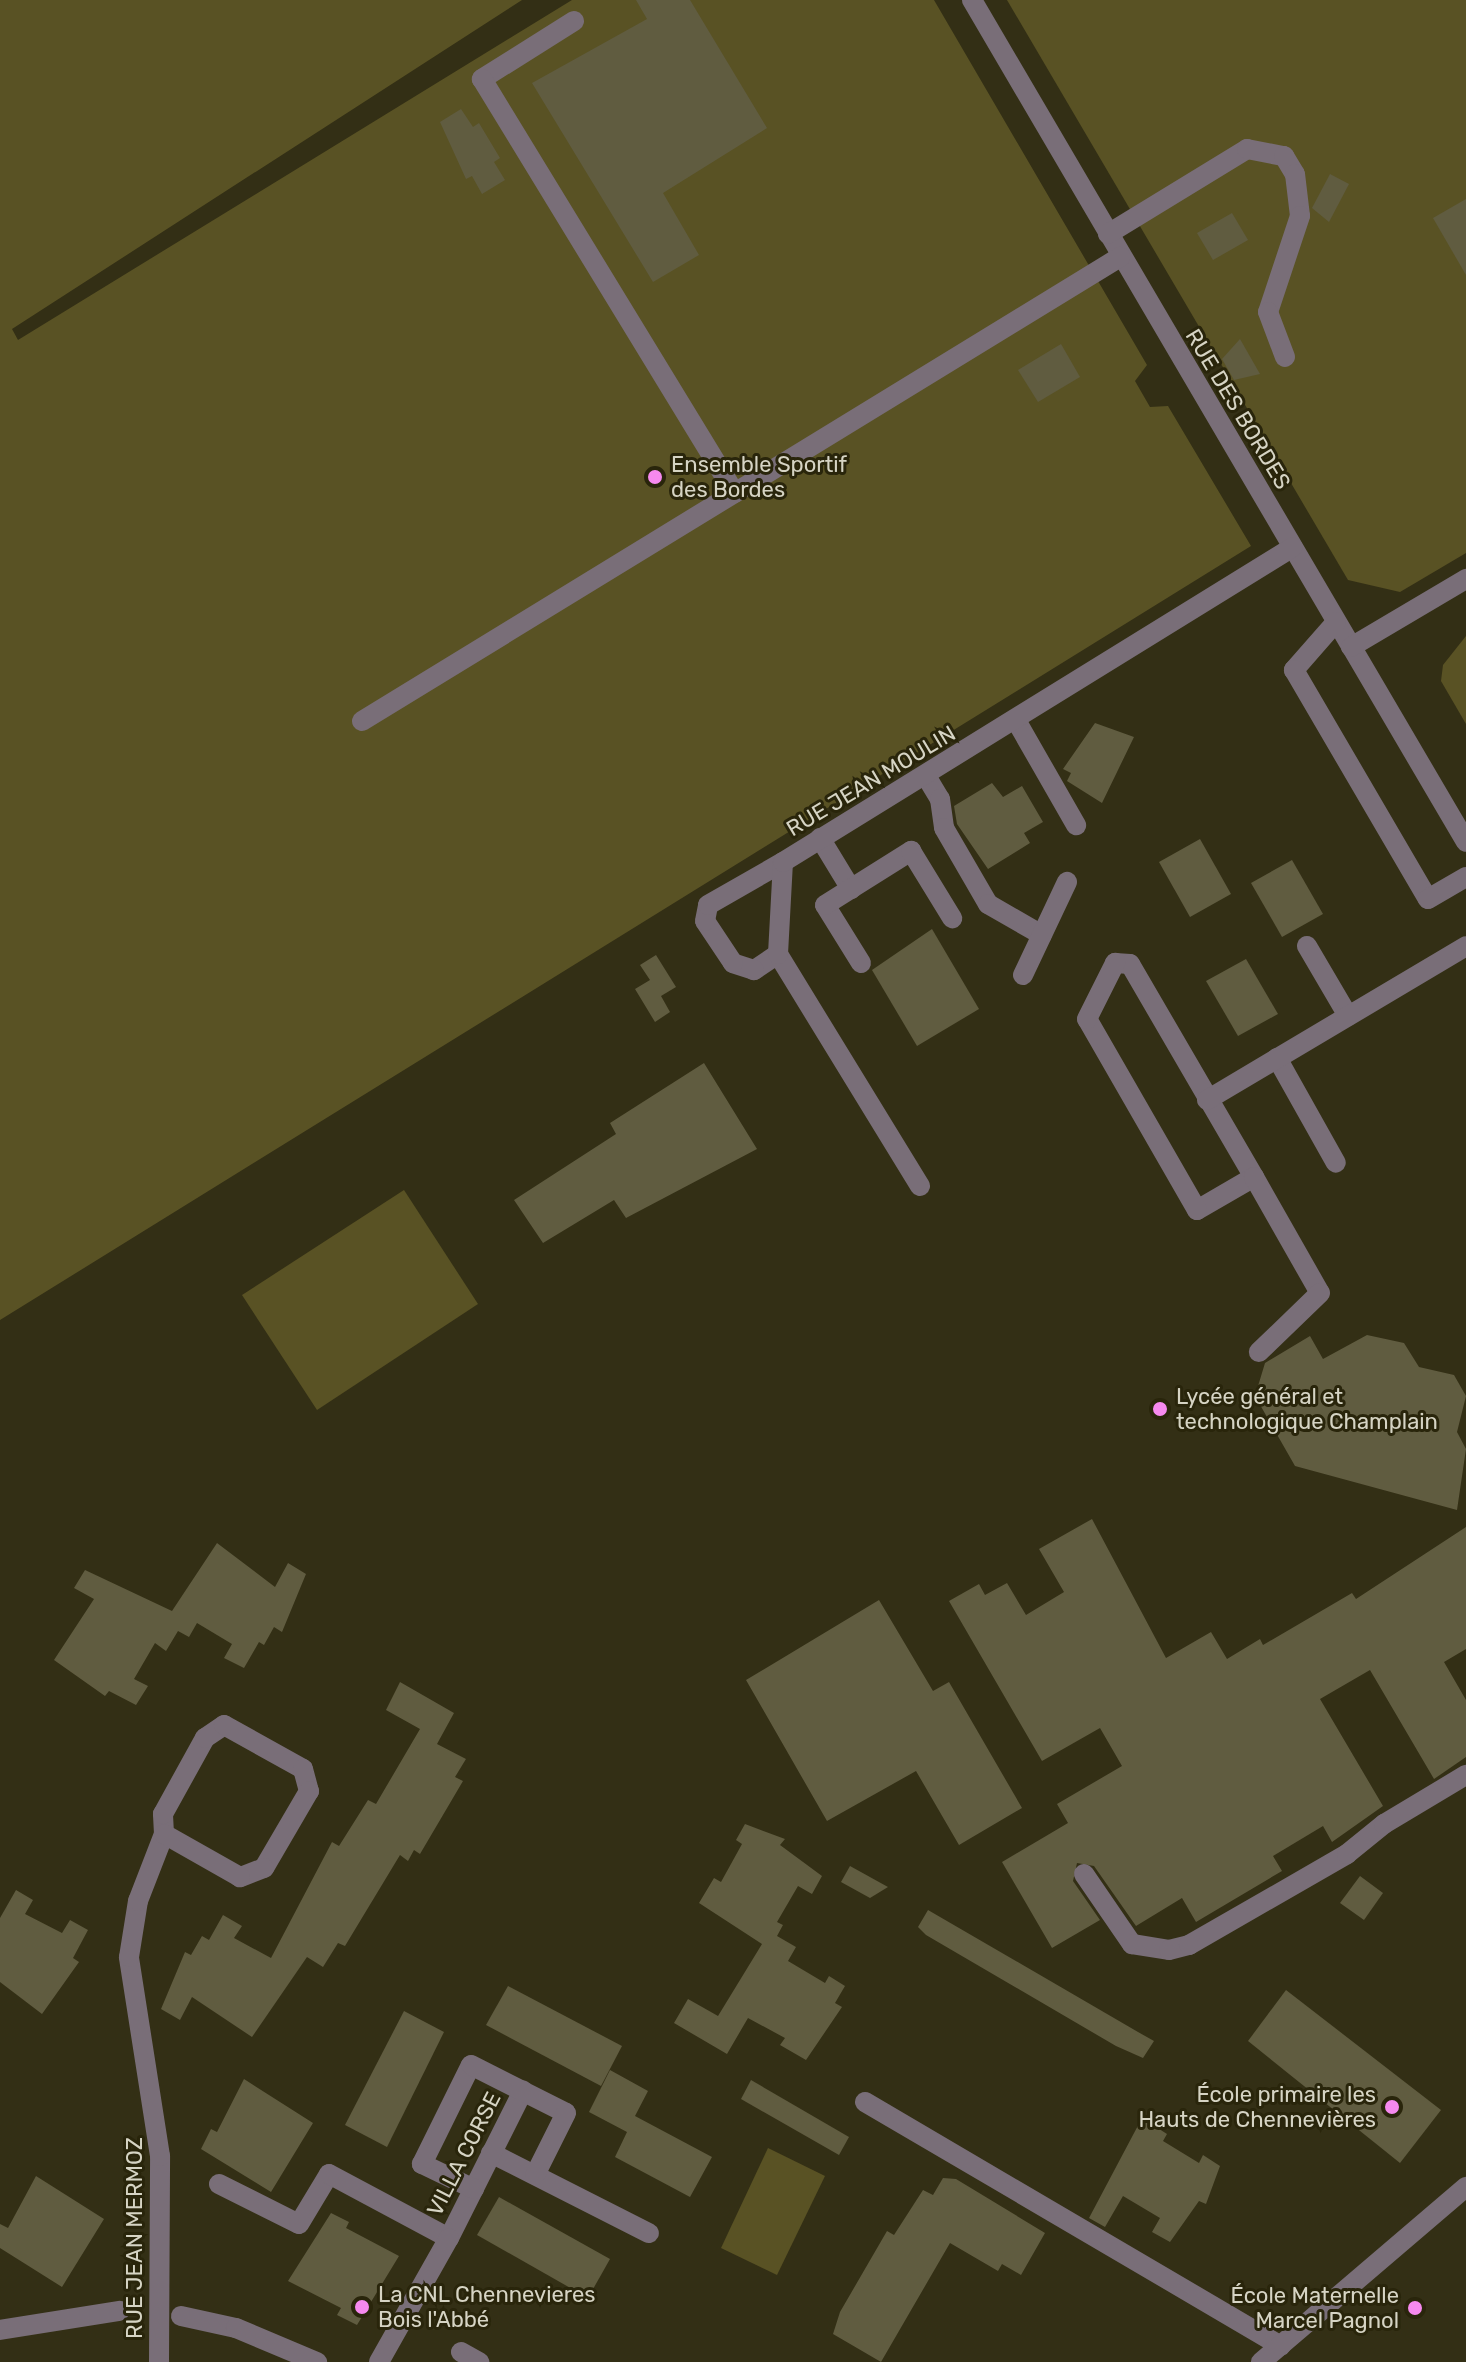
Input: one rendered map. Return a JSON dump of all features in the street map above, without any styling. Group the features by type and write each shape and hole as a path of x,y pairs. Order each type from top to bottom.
{"street":[{"name":"RUE DES BORDES","path":"972,0 1466,842"},
{"path":"574,21 482,79 735,493"},
{"path":"1108,234 1247,149 1284,156 1295,174 1300,216 1268,312 1285,357"},
{"path":"362,721 1120,257"},
{"name":"RUE JEAN MOULIN","path":"778,954 783,862 1017,722 1293,547"},
{"path":"1351,647 1466,579"},
{"path":"1336,622 1294,670 1428,899 1466,877"},
{"path":"1017,722 1076,825"},
{"path":"926,776 940,799 944,828 988,904 1042,935"},
{"path":"820,838 851,889"},
{"path":"861,963 825,905 911,851 952,918"},
{"path":"783,862 708,905 705,921 733,963 754,970 778,954 920,1186"},
{"path":"1023,975 1067,882"},
{"path":"1307,946 1348,1016"},
{"path":"1207,1100 1466,946"},
{"path":"1254,1177 1197,1210 1087,1019 1115,963 1130,964 1207,1100 1254,1177 1320,1293 1259,1352"},
{"path":"1277,1058 1336,1163"},
{"path":"224,1725 303,1769 309,1791 264,1868 240,1877 164,1834 163,1814 205,1738 224,1725"},
{"path":"1084,1874 1132,1944 1169,1950 1189,1945 1347,1854 1384,1824 1466,1775"},
{"name":"RUE JEAN MERMOZ","path":"159,2362 160,2156 129,1957 138,1901 164,1834"},
{"path":"474,2189 422,2164 471,2065 566,2113 535,2175"},
{"name":"VILLA CORSE","path":"379,2362 449,2238 523,2091"},
{"path":"865,2102 1281,2346"},
{"path":"491,2153 649,2233"},
{"name":"VILLA CORSE","path":"219,2184 299,2224 329,2174 449,2238"},
{"path":"1261,2362 1466,2187"},
{"path":"0,2330 119,2311"},
{"path":"181,2316 236,2328 317,2362"}],"shaded area":[{"name":"Ensemble Sportif des Bordes","path":"0,0 522,0 12,329 18,340 572,0 934,0 1147,365 1135,381 1150,407 1168,406 1251,546 0,1320"},
{"path":"1007,0 1466,0 1466,553 1400,592 1348,580"},
{"path":"1466,636 1466,724 1441,681 1443,665"},
{"path":"404,1190 478,1304 317,1410 242,1295"},
{"path":"768,2148 825,2176 777,2275 721,2248"}],"building":[{"path":"636,0 690,0 767,128 663,193 699,255 653,282 532,83 647,19"},
{"path":"461,109 473,127 479,123 500,158 494,162 505,180 482,194 472,176 466,179 440,122"},
{"path":"1330,174 1349,184 1329,222 1312,208"},
{"path":"1466,199 1466,275 1433,218"},
{"path":"1232,213 1248,240 1213,260 1197,233"},
{"path":"1240,339 1260,374 1234,380 1222,359"},
{"path":"1061,344 1080,377 1038,402 1018,370"},
{"path":"1095,723 1134,737 1102,803 1067,781 1071,773 1063,769"},
{"path":"992,783 1003,797 1022,786 1043,822 1024,833 1030,843 988,869 957,824 954,806"},
{"path":"1200,839 1231,894 1190,917 1159,862"},
{"path":"1292,860 1323,914 1282,937 1251,883"},
{"path":"932,929 979,1009 917,1046 872,970"},
{"path":"656,955 676,987 661,996 670,1012 655,1022 635,989 650,980 640,965"},
{"path":"1246,959 1278,1014 1238,1036 1206,981"},
{"path":"704,1063 757,1149 626,1218 614,1200 543,1243 514,1200 616,1134 610,1123"},
{"path":"1367,1335 1404,1343 1419,1367 1454,1375 1466,1396 1457,1432 1466,1449 1457,1510 1295,1466 1255,1396 1265,1363 1310,1336 1323,1359"},
{"path":"1092,1519 1166,1658 1211,1632 1227,1659 1260,1639 1263,1645 1352,1593 1356,1599 1466,1527 1466,1649 1444,1662 1466,1700 1466,1757 1434,1779 1370,1670 1320,1699 1383,1806 1332,1842 1323,1826 1273,1856 1282,1871 1196,1922 1182,1898 1136,1926 1094,1866 1077,1863 1073,1881 1100,1920 1052,1948 1002,1862 1068,1823 1057,1804 1122,1766 1100,1728 1042,1761 949,1601 979,1584 985,1595 1007,1583 1026,1615 1064,1592 1039,1549"},
{"path":"217,1543 275,1587 288,1563 306,1574 282,1632 274,1627 264,1645 259,1642 244,1668 224,1658 232,1644 197,1623 189,1637 178,1631 166,1651 155,1643 134,1679 148,1686 136,1705 109,1691 105,1696 54,1660 94,1599 74,1588 85,1570 172,1611"},
{"path":"879,1600 933,1691 949,1682 1022,1808 959,1845 916,1771 827,1821 746,1680"},
{"path":"400,1682 454,1713 437,1744 466,1759 455,1777 463,1781 420,1854 414,1850 408,1861 400,1855 345,1946 338,1943 323,1967 307,1957 252,2037 192,1997 180,2020 161,2009 185,1952 191,1955 202,1936 209,1940 223,1915 242,1926 234,1938 271,1958 332,1842 339,1846 368,1800 376,1804 420,1729 386,1710"},
{"path":"745,1824 785,1839 780,1845 822,1876 812,1894 798,1886 777,1922 783,1925 777,1936 796,1947 788,1961 825,1983 829,1976 845,1986 835,2003 842,2007 806,2060 780,2045 785,2038 748,2018 727,2054 674,2023 688,1999 718,2016 762,1944 699,1903 714,1878 721,1882 742,1844 736,1840"},
{"path":"850,1866 888,1887 870,1898 841,1882"},
{"path":"1360,1876 1383,1893 1364,1920 1340,1903"},
{"path":"16,1890 33,1900 25,1914 62,1933 70,1920 88,1930 73,1958 79,1962 42,2014 0,1982 0,1918"},
{"path":"928,1910 1154,2041 1143,2058 1116,2046 926,1935 918,1927"},
{"path":"508,1986 622,2046 601,2086 486,2025"},
{"path":"1286,1990 1441,2110 1400,2163 1248,2041"},
{"path":"404,2011 444,2032 387,2147 345,2125"},
{"path":"610,2070 648,2091 635,2116 712,2157 690,2197 615,2157 627,2132 589,2112"},
{"path":"244,2079 313,2123 271,2192 201,2149 211,2129 217,2132"},
{"path":"751,2080 849,2137 839,2155 741,2099"},
{"path":"1142,2118 1167,2134 1163,2141 1199,2163 1203,2155 1220,2166 1206,2204 1199,2201 1170,2242 1152,2232 1160,2218 1123,2196 1105,2227 1089,2218"},
{"path":"36,2176 104,2219 62,2287 0,2248 0,2224 8,2228"},
{"path":"943,2178 956,2179 1045,2233 1021,2275 1002,2264 998,2271 950,2243 881,2362 833,2334 840,2312 887,2231 894,2235 923,2190 933,2195"},
{"path":"499,2197 610,2259 588,2298 477,2235"},
{"path":"331,2213 349,2222 346,2228 399,2256 357,2325 337,2315 341,2308 288,2281"}],"place":[{"name":"Ensemble Sportif des Bordes","path":"655,477"},
{"name":"Lycée général et technologique Champlain","path":"1160,1409"},
{"name":"École primaire les Hauts de Chennevières","path":"1392,2107"},
{"name":"La CNL Chennevieres Bois l'Abbé","path":"362,2307"},
{"name":"École Maternelle Marcel Pagnol","path":"1415,2308"}]}
